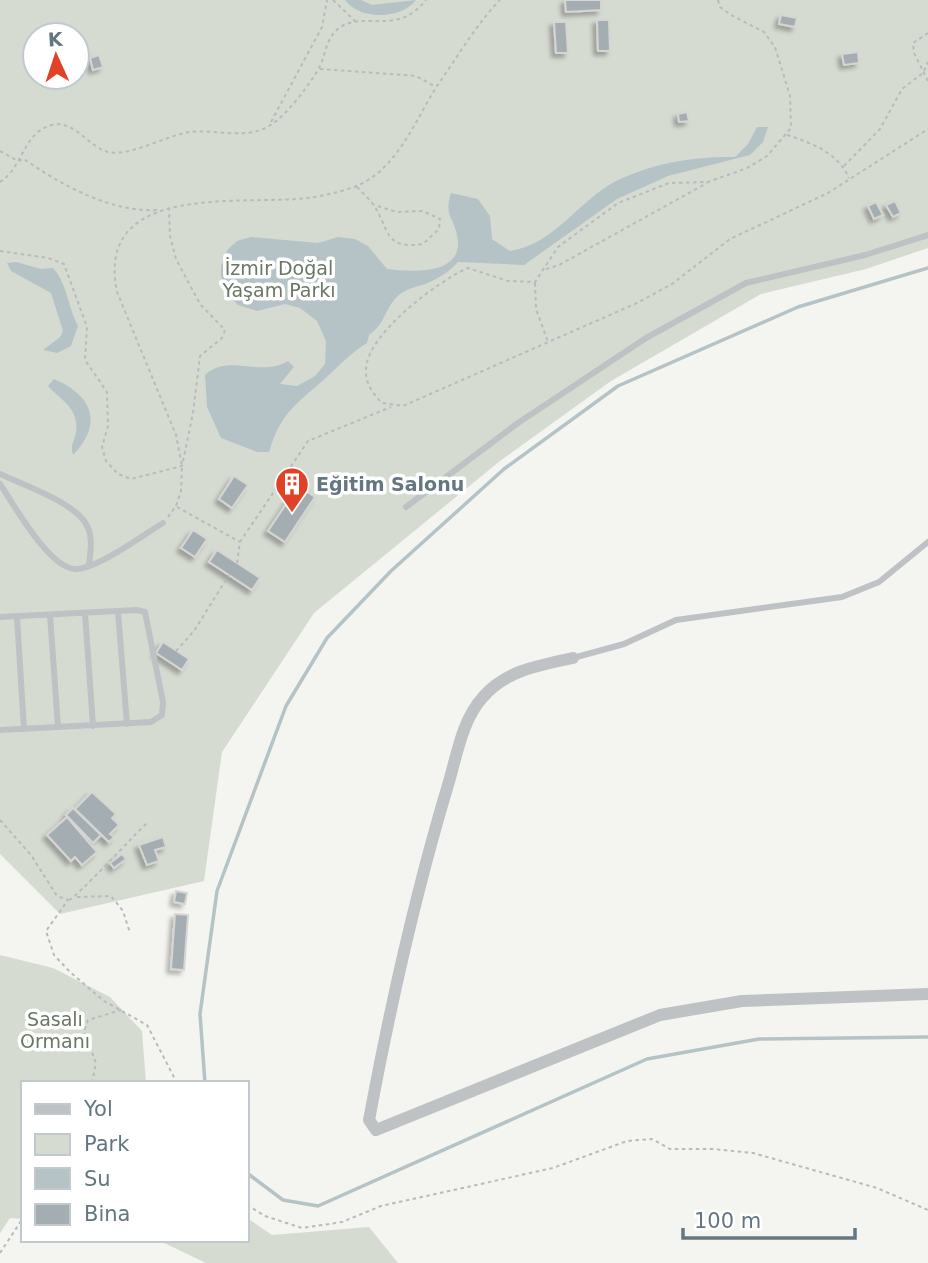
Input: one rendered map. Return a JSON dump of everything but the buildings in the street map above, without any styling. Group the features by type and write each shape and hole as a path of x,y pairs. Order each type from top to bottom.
{"street":[{"path":"573,658 508,675 484,696 468,718 432,837 388,1017 369,1120 376,1130 660,1015 743,1001 928,994"}],"lane":[{"path":"407,507 518,423 646,338 746,283 865,255 928,234"},
{"path":"0,474 69,506 82,516 89,528 89,566"},
{"path":"0,484 45,548 59,562 74,569 89,566 163,523"},
{"path":"573,658 624,644 676,620 842,597 879,582 928,542"},
{"path":"0,617 137,610 145,612 163,702 162,715 151,722 0,729"},
{"path":"118,612 127,724"},
{"path":"85,613 93,726"},
{"path":"50,615 58,727"},
{"path":"17,617 24,729"}],"path":[{"path":"269,126 318,35 327,0"},
{"path":"333,0 356,22"},
{"path":"0,182 13,172 32,137 54,124 65,126 109,152 124,152 190,132 253,132 269,126 290,106 319,69 326,45 337,30 356,22 391,22 411,14 426,0"},
{"path":"0,151 18,161 24,159 73,187 121,207 138,211 243,198 308,198 357,186 385,163 407,138 436,87 489,11 500,0"},
{"path":"545,269 559,265 708,182 747,168 767,156 791,128 790,96 775,47 764,32 731,15 720,7 718,0"},
{"path":"928,33 913,43 914,53 928,81"},
{"path":"844,166 880,129 902,89 923,73 928,62"},
{"path":"319,69 416,76 436,87"},
{"path":"237,563 240,542 308,441 391,407 403,406 548,343 665,287 730,239 850,180 928,129"},
{"path":"786,135 817,146 844,166 850,180"},
{"path":"548,343 536,309 535,282 558,247 618,203 669,183 708,182"},
{"path":"357,186 374,205 386,231 398,244 423,244 439,229 440,219 433,214 397,212 374,205"},
{"path":"163,523 176,506 193,414 200,356 222,338 225,331 200,303 176,259 170,236 169,208"},
{"path":"159,210 143,218 128,234 120,247 113,276 117,292 176,435 182,466"},
{"path":"0,251 48,258 64,264 69,273 74,297 88,327 85,360 107,392 108,426 102,447 106,461 118,474 131,479 182,466"},
{"path":"391,407 382,403 371,391 366,370 370,354 414,301 468,268 508,281 535,282"},
{"path":"176,506 240,542"},
{"path":"176,651 194,631 229,575"},
{"path":"0,820 31,855 57,897 68,900"},
{"path":"76,897 89,880 147,823"},
{"path":"130,933 123,911 111,896 76,897 68,900 46,931 54,955 104,1001 147,1025 155,1035 176,1081"},
{"path":"92,1081 96,1063 84,1031 88,1020 122,1010"},
{"path":"248,1206 265,1216 302,1228 342,1222 381,1206 553,1168 627,1141 652,1139 670,1149 753,1153 877,1188 928,1210"},
{"path":"0,1253 21,1221"}],"green space":[{"name":"İzmir Doğal Yaşam Parkı","path":"0,0 928,0 928,248 866,269 761,294 611,381 500,461 314,613 222,752 204,881 60,914 0,854"},
{"name":"Sasalı Ormanı","path":"0,955 53,968 110,997 142,1031 146,1081 21,1081 21,1219 10,1218 0,1233"},
{"path":"248,1219 272,1235 369,1227 398,1263 206,1263 162,1242 248,1242"}],"water":[{"path":"345,0 361,0 372,5 416,0 401,11 380,15 360,11"},
{"path":"757,127 768,127 763,142 750,155 668,176 617,199 524,265 458,262 438,278 403,292 369,335 367,343 347,358 286,416 269,452 257,452 221,438 207,407 205,375 224,366 267,367 288,361 294,367 280,384 297,386 315,376 325,364 326,341 317,321 300,308 285,304 257,311 238,305 226,292 221,266 228,249 237,241 251,237 318,243 338,237 355,239 368,246 387,269 410,271 435,268 445,265 453,258 458,248 457,235 449,211 451,193 478,199 490,216 492,239 510,251 540,240 602,189 630,175 674,162 735,157 748,144"},
{"path":"16,262 41,269 53,268 58,274 78,326 71,346 57,353 43,350 60,337 63,331 51,293 11,271 7,263"},
{"path":"54,379 77,393 89,411 91,421 88,432 73,455 75,417 69,406 48,386"}],"waterway":[{"path":"205,1081 200,1014 217,891 286,706 327,638 391,571 504,469 618,386 798,307 928,268"},
{"path":"248,1174 283,1200 318,1206 647,1059 759,1039 928,1037"}],"place":[{"name":"Eğitim Salonu","path":"292,514"}]}
